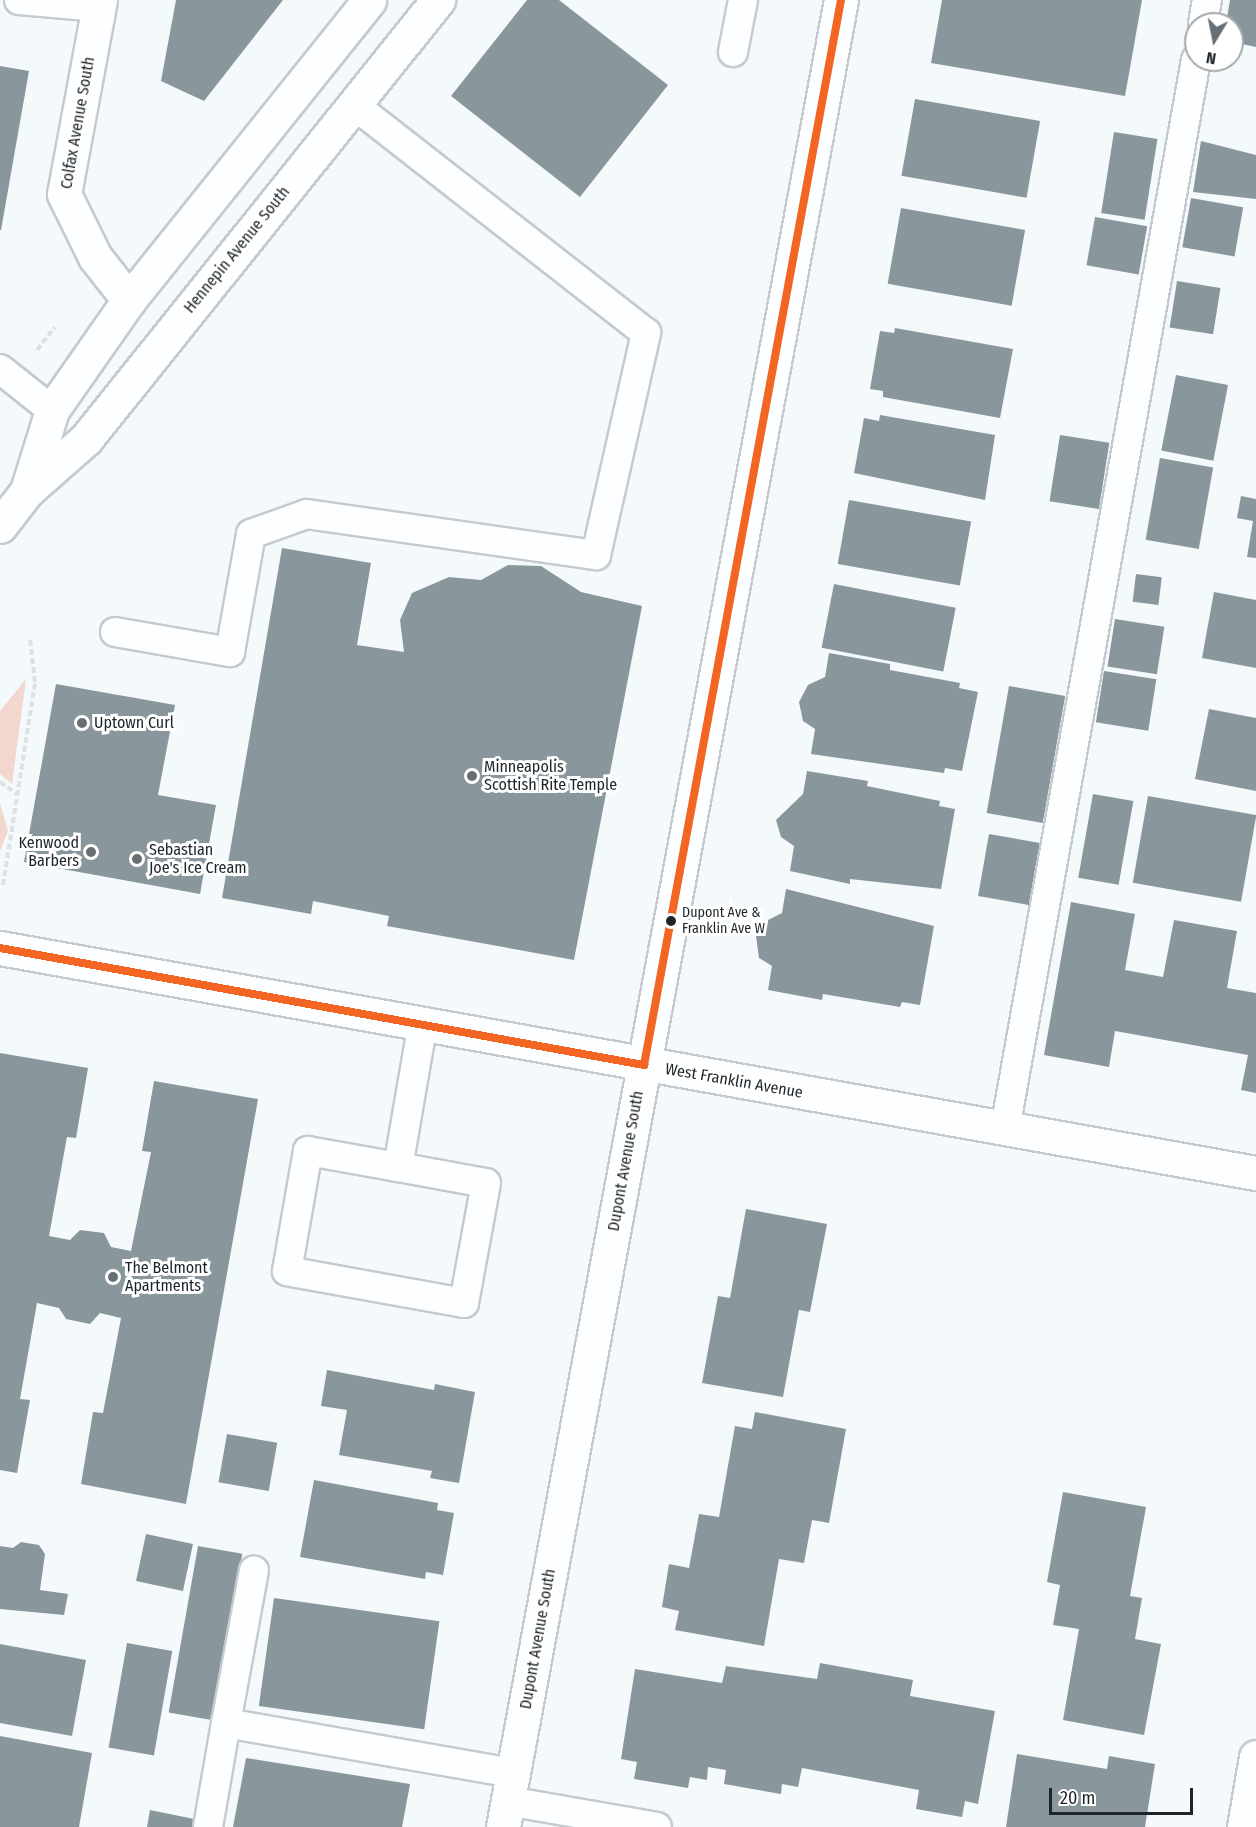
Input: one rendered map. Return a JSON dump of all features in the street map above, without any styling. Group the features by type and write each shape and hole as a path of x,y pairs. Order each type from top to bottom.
{"street":[{"name":"Hennepin Avenue South","path":"27,491 52,410 129,300 369,0"},
{"name":"Hennepin Avenue South","path":"0,526 27,491 86,439 438,0"},
{"name":"Dupont Avenue South","path":"508,1800 841,0"},
{"name":"Colfax Avenue South","path":"99,3 64,194 95,257 129,300"},
{"name":"West Franklin Avenue","path":"0,948 422,1028 1256,1173"},
{"path":"1244,1827 1256,1757"}],"lane":[{"path":"19,0 99,3"},
{"path":"734,52 743,0"},
{"path":"1005,1129 1194,72"},
{"path":"115,633 231,652 251,534 307,514 596,555 646,333 355,106"},
{"path":"0,369 52,410"},
{"path":"398,1167 422,1028"},
{"path":"308,1151 398,1167 486,1183 464,1303 287,1271 308,1151"},
{"path":"208,1827 254,1571"},
{"path":"226,1723 508,1800 657,1827"}],"path":[{"path":"3,885 35,682 30,639"},
{"path":"0,782 17,794"}],"shaded area":[{"path":"26,679 12,784 0,774 0,711"},
{"path":"0,803 8,831 0,851"}],"building":[{"path":"176,0 283,0 204,101 161,81"},
{"path":"527,0 559,0 668,85 580,197 451,96"},
{"path":"942,0 1142,0 1125,96 931,63"},
{"path":"1230,0 1256,0 1256,47 1244,44 1244,12 1228,12"},
{"path":"0,66 29,71 1,230 0,230"},
{"path":"915,99 1040,121 1027,198 901,176"},
{"path":"1114,132 1157,139 1145,220 1101,213"},
{"path":"1201,141 1256,155 1256,199 1193,192"},
{"path":"1191,198 1243,207 1235,256 1182,247"},
{"path":"901,208 1025,230 1012,306 888,284"},
{"path":"1095,217 1147,226 1139,274 1086,265"},
{"path":"1177,281 1220,288 1213,334 1170,327"},
{"path":"895,328 1013,349 1000,418 883,397 883,391 870,389 880,331 894,333"},
{"path":"1176,375 1228,385 1213,461 1161,451"},
{"path":"880,415 995,435 985,500 854,473 864,418 879,421"},
{"path":"1060,435 1109,443 1099,509 1050,501"},
{"path":"1160,458 1213,467 1199,549 1146,540"},
{"path":"1241,496 1256,499 1256,558 1247,557 1253,521 1237,518"},
{"path":"849,500 971,522 960,586 838,564"},
{"name":"Minneapolis Scottish Rite Temple","path":"282,548 371,563 357,645 404,652 400,620 412,593 449,577 481,580 508,565 541,566 581,592 642,606 574,960 387,926 389,916 313,901 311,914 222,898"},
{"path":"1136,574 1162,577 1158,605 1133,602"},
{"path":"834,584 956,608 943,671 822,648"},
{"path":"1214,592 1256,600 1256,668 1202,658"},
{"path":"1115,619 1164,627 1157,674 1107,666"},
{"path":"829,653 890,664 890,670 960,683 959,688 978,692 962,771 945,768 944,773 811,754 815,729 803,721 799,702 808,685 825,677"},
{"path":"1104,671 1156,679 1148,731 1096,722"},
{"path":"56,684 175,705 158,795 216,805 200,894 24,862"},
{"path":"1009,686 1065,696 1043,823 987,813"},
{"path":"1209,709 1256,718 1256,791 1195,779"},
{"path":"807,771 868,781 867,786 940,801 939,806 955,809 941,889 850,879 850,884 790,871 794,846 781,837 776,820 803,794"},
{"path":"1093,794 1133,801 1119,885 1078,878"},
{"path":"1148,796 1256,815 1241,902 1133,883"},
{"path":"989,834 1041,843 1030,905 978,896"},
{"path":"786,889 934,926 920,1005 902,1002 900,1007 823,994 822,1000 768,990 772,966 759,958 756,936 766,921 782,913"},
{"path":"1071,902 1135,914 1125,970 1163,977 1174,920 1237,931 1227,988 1256,993 1256,1093 1241,1090 1248,1055 1115,1031 1109,1067 1044,1055"},
{"name":"The Belmont Apartments","path":"0,1053 88,1068 76,1138 67,1137 49,1236 70,1240 80,1230 104,1233 111,1247 131,1251 151,1152 142,1151 154,1081 258,1099 186,1504 81,1484 93,1412 103,1413 121,1318 100,1313 90,1324 66,1319 59,1308 37,1303 20,1399 30,1400 17,1473 0,1470"},
{"path":"746,1209 827,1224 810,1312 799,1310 783,1397 702,1383 718,1296 730,1298"},
{"path":"327,1370 434,1390 435,1384 475,1392 459,1483 430,1478 432,1471 339,1455 347,1410 321,1406"},
{"path":"755,1412 846,1429 829,1523 812,1520 804,1563 779,1559 764,1646 675,1630 679,1611 662,1607 669,1564 689,1568 699,1514 719,1517 735,1426 752,1429"},
{"path":"227,1434 277,1443 269,1491 218,1482"},
{"path":"314,1480 438,1503 437,1510 454,1513 443,1575 426,1572 425,1579 300,1557"},
{"path":"1063,1492 1146,1507 1130,1596 1142,1598 1135,1639 1161,1644 1144,1735 1063,1720 1079,1629 1053,1625 1060,1585 1047,1582"},
{"path":"146,1534 193,1544 183,1591 136,1581"},
{"path":"21,1542 39,1545 45,1554 40,1590 68,1594 64,1615 0,1609 0,1546 13,1548"},
{"path":"198,1546 242,1554 213,1720 169,1712"},
{"path":"274,1598 439,1621 424,1729 259,1706"},
{"path":"127,1643 172,1651 154,1755 109,1747"},
{"path":"0,1644 86,1660 72,1736 0,1723"},
{"path":"820,1663 913,1680 910,1696 995,1711 978,1804 965,1801 962,1817 916,1809 919,1790 802,1768 798,1787 782,1784 781,1794 724,1784 726,1770 708,1767 707,1780 690,1777 688,1788 634,1779 637,1762 621,1759 635,1669 722,1683 726,1666 817,1679"},
{"path":"0,1736 92,1753 79,1827 0,1827"},
{"path":"1017,1754 1107,1769 1109,1756 1155,1764 1145,1827 1006,1827"},
{"path":"246,1758 410,1784 402,1827 233,1827"},
{"path":"150,1810 194,1819 193,1827 147,1827"}],"transit line":[{"path":"644,1065 841,0"},
{"path":"0,948 644,1065"}],"place":[{"name":"Uptown Curl","path":"82,723"},
{"name":"Minneapolis Scottish Rite Temple","path":"472,776"},
{"name":"Kenwood Barbers","path":"91,852"},
{"name":"Sebastian Joe's Ice Cream","path":"137,859"},
{"name":"Dupont Ave & Franklin Ave W","path":"671,921"},
{"name":"The Belmont Apartments","path":"113,1277"}]}
